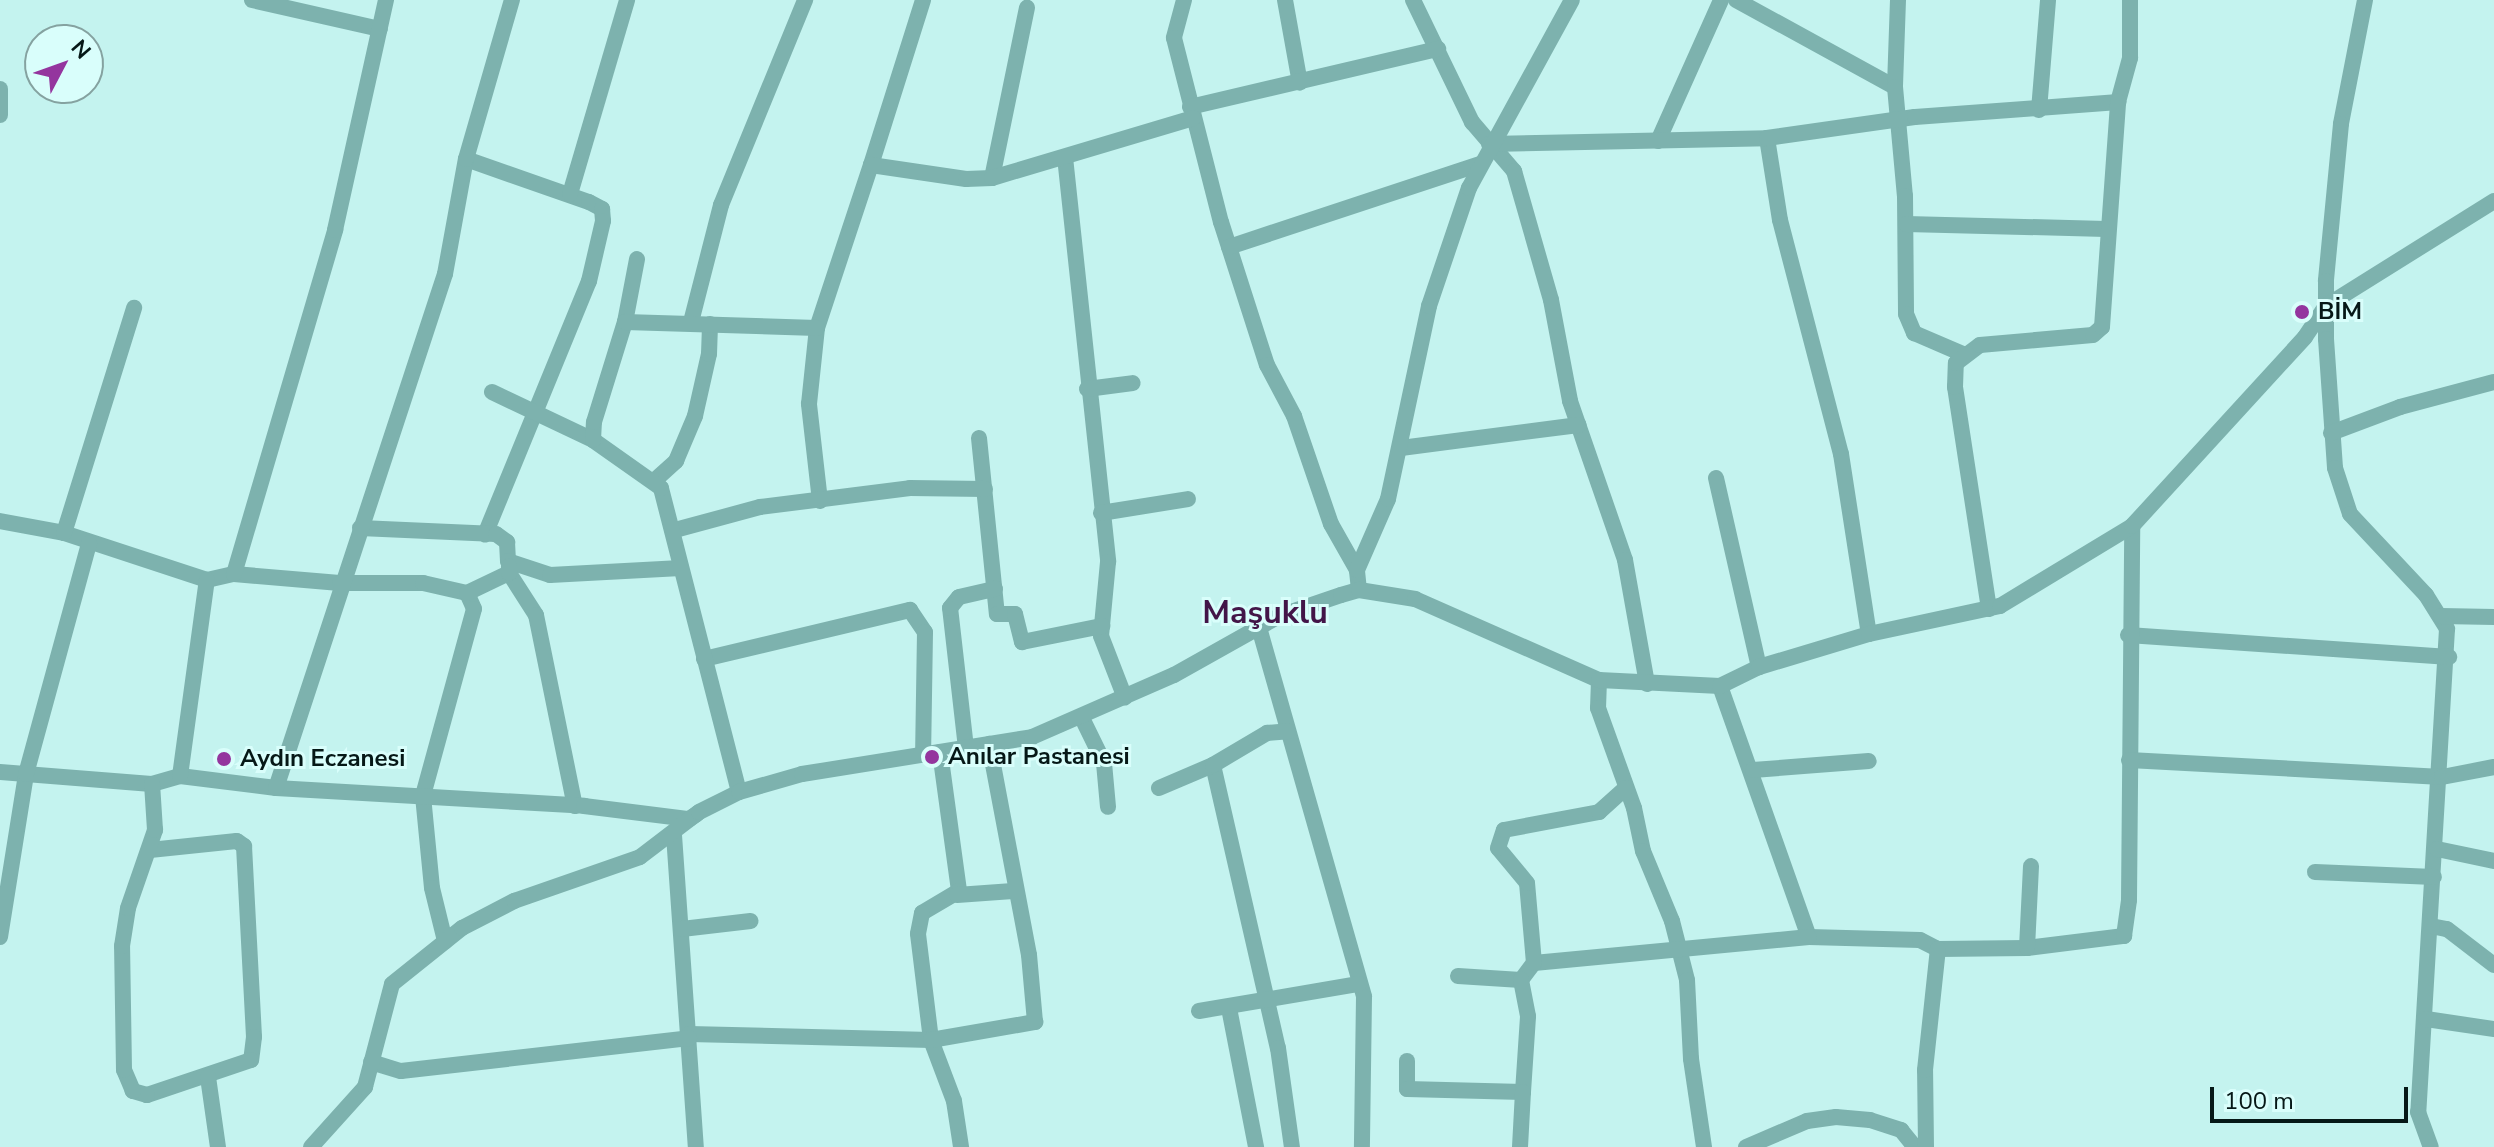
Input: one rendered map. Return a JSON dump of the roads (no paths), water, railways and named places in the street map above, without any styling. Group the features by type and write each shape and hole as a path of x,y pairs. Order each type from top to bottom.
{"street":[{"path":"252,0 380,29"},
{"path":"234,574 335,230 386,0"},
{"path":"276,788 340,583 445,274 466,159 512,0"},
{"path":"570,194 627,0"},
{"path":"691,322 721,205 805,0"},
{"path":"820,501 809,404 817,328 923,0"},
{"path":"1184,0 1174,38 1229,247 1267,365 1294,416 1331,524 1357,570 1359,590"},
{"path":"1285,0 1300,83"},
{"path":"1413,0 1457,93 1489,144 1514,171 1579,425 1625,560 1647,684"},
{"path":"1357,570 1388,499 1429,306 1480,164 1572,0"},
{"path":"1658,141 1721,0"},
{"path":"1736,0 1895,87"},
{"path":"1898,0 1895,87 1906,224 1906,314 1914,333 1965,355"},
{"path":"2039,110 2048,0"},
{"path":"1989,609 1955,387 1956,363 1980,345 2093,335 2102,327 2106,229 2118,102 2130,58 2130,0"},
{"path":"2365,0 2341,124 2326,306 2331,433 2350,514 2441,616 2449,657 2418,1112 2431,1147"},
{"path":"992,178 1027,8"},
{"path":"871,165 966,179 992,178 1065,157 1192,112 1438,49"},
{"path":"0,89 0,115"},
{"path":"1489,144 1767,138 1897,121 2118,102"},
{"path":"1767,138 1780,220 1841,454 1869,634"},
{"path":"1065,157 1087,389 1108,562 1101,636 1125,698"},
{"path":"466,159 570,194 602,209 603,221 589,281 538,414 485,535"},
{"path":"1229,247 1480,164"},
{"path":"0,772 152,784 180,776 276,788 575,806 689,819 739,792 802,774 1032,737 1125,698 1260,631 1279,616 1359,590 1415,599 1599,680 1720,686 1759,667 1869,634 1989,609 2035,588 2132,526 2312,327 2326,306 2494,201"},
{"path":"1906,224 2106,229"},
{"path":"593,440 596,407 625,322 637,259"},
{"path":"64,533 134,308"},
{"path":"625,322 817,328"},
{"path":"654,481 676,461 695,416 709,354 710,324"},
{"path":"2312,327 2326,339"},
{"path":"2331,433 2400,407 2494,382"},
{"path":"1087,389 1133,383"},
{"path":"492,392 593,440 654,481 675,530 681,568 739,792"},
{"path":"1401,448 1579,425"},
{"path":"979,438 997,614 1015,614 1022,642 1102,626"},
{"path":"1716,478 1759,667"},
{"path":"675,530 760,507 910,488 985,489"},
{"path":"1101,513 1188,499"},
{"path":"0,521 64,533 207,580 234,574 340,583 423,583 467,593 509,567 550,575 681,568"},
{"path":"1534,963 1680,952 1809,937 1920,940 1938,949 2027,948 2124,936 2129,900 2128,635 2135,550 2132,526"},
{"path":"360,528 485,535 507,542 509,567 536,615 575,806"},
{"path":"0,937 26,774 89,543"},
{"path":"180,776 207,580"},
{"path":"966,748 950,608 959,597 995,589"},
{"path":"445,941 432,888 423,796 474,609 467,593"},
{"path":"704,659 910,610 925,632 932,753 957,895"},
{"path":"2441,616 2494,617"},
{"path":"1260,631 1364,997 1366,1073 1362,1147"},
{"path":"2128,635 2449,657"},
{"path":"1599,680 1598,708 1626,788 1643,851 1680,952 1704,1147"},
{"path":"1720,686 1753,770 1809,937"},
{"path":"1082,718 1104,763 1108,807"},
{"path":"1159,788 1213,765 1267,733 1288,731"},
{"path":"371,1062 401,1071 689,1036 931,1040 1035,1022 1029,955 1013,891 989,744"},
{"path":"2129,760 2442,777 2494,767"},
{"path":"1753,770 1869,761"},
{"path":"1213,765 1266,998 1292,1147"},
{"path":"150,850 237,841 244,846 251,1060 147,1095 133,1091 124,1070 122,946 128,908 155,830 152,784"},
{"path":"1520,1147 1528,1016 1521,980 1534,963 1527,883 1498,848 1498,838 1515,825 1599,812 1626,788"},
{"path":"311,1147 365,1087 392,984 445,941 514,901 640,857 674,835 699,812"},
{"path":"674,835 696,1147"},
{"path":"2437,849 2494,861"},
{"path":"2027,948 2031,866"},
{"path":"2315,872 2434,877"},
{"path":"961,1147 954,1101 931,1040 918,934 922,913 957,895 1013,891"},
{"path":"682,929 751,921"},
{"path":"2431,926 2447,929 2494,965"},
{"path":"1926,1147 1925,1070 1938,949"},
{"path":"1458,976 1521,980"},
{"path":"1199,1011 1359,984"},
{"path":"1229,1008 1256,1147"},
{"path":"2426,1019 2494,1029"},
{"path":"1407,1061 1407,1089 1523,1092"},
{"path":"208,1077 218,1147"},
{"path":"1746,1147 1807,1121 1836,1117 1870,1120 1901,1130 1915,1147"}],"place":[{"name":"BİM","path":"2302,312"},
{"name":"Anılar Pastanesi","path":"932,757"},
{"name":"Aydın Eczanesi","path":"224,759"}],"district":[{"name":"Maşuklu","path":"1265,613"}]}
